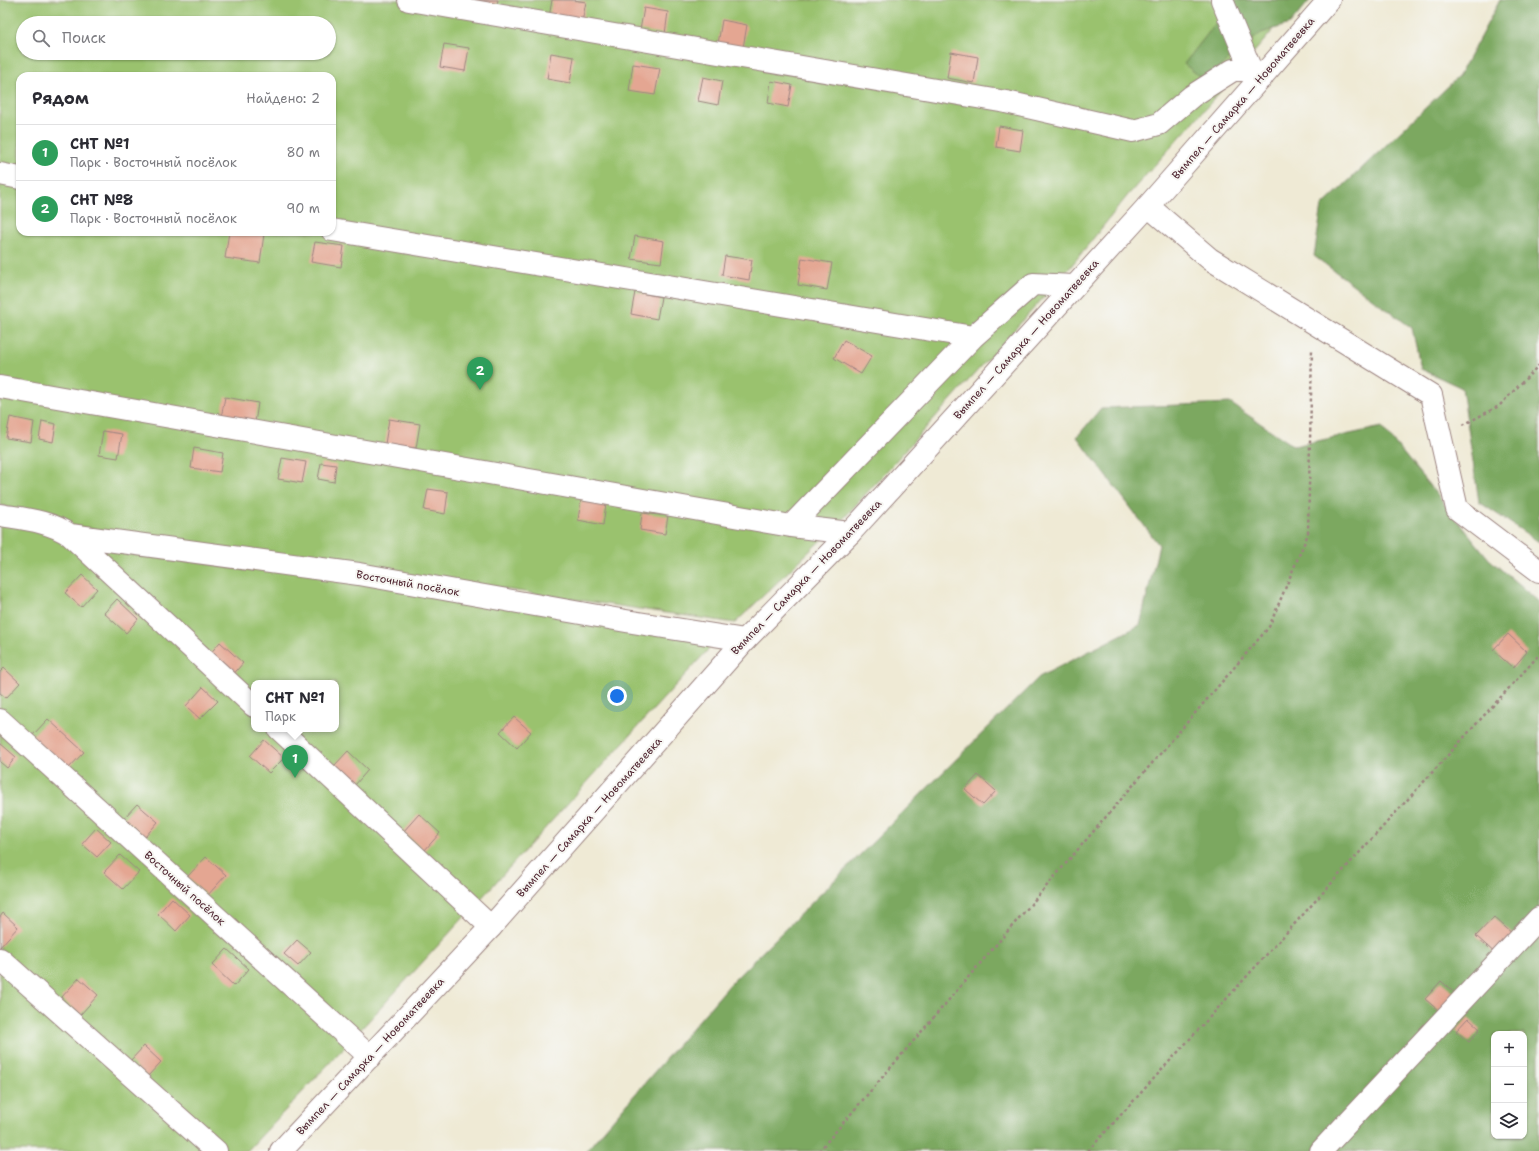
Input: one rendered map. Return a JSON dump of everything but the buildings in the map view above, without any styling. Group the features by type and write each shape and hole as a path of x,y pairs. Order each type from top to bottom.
{"street":[{"path":"409,0 1006,102 1133,131 1160,124 1192,96 1233,70 1257,73"},
{"path":"1222,0 1257,73"},
{"name":"Вымпел — Самарка — Новоматвеевка","path":"281,1151 491,927 745,640 850,533 1073,286 1148,206 1257,73 1329,0"},
{"path":"0,174 16,177"},
{"path":"1148,206 1210,259 1431,395 1457,509 1539,571"},
{"path":"336,231 973,337"},
{"path":"791,526 973,337 1033,284 1073,286"},
{"path":"0,387 791,526 850,533"},
{"name":"Восточный посёлок","path":"0,515 33,520 53,526 70,535 251,703"},
{"name":"Восточный посёлок","path":"70,535 359,574 626,621 745,640"},
{"name":"Восточный посёлок","path":"0,720 370,1057"},
{"path":"282,732 491,927"},
{"path":"1321,1151 1539,918"},
{"path":"0,959 216,1151"}],"path":[{"path":"819,1151 1269,627 1308,534 1313,322"},
{"path":"1440,437 1499,406 1539,366"},
{"path":"1088,1151 1539,655"}],"green space":[{"path":"0,0 1299,0 1206,108 1128,195 1064,275 844,518 735,623 74,526 0,505"},
{"path":"1234,0 1310,0 1290,24 1261,33 1204,80 1184,64"},
{"path":"1500,0 1539,0 1539,542 1479,502 1462,388 1421,369 1412,328 1314,256 1322,206 1459,76"},
{"path":"1230,403 1294,446 1382,427 1489,559 1539,602 1539,1151 586,1151 732,982 1039,677 1140,625 1159,545 1077,437 1101,408"},
{"path":"0,520 717,640 424,961 247,1151 0,1151"}],"place":[{"name":"СНТ №8","path":"480,390"},
{"name":"СНТ №1","path":"295,778"}]}
